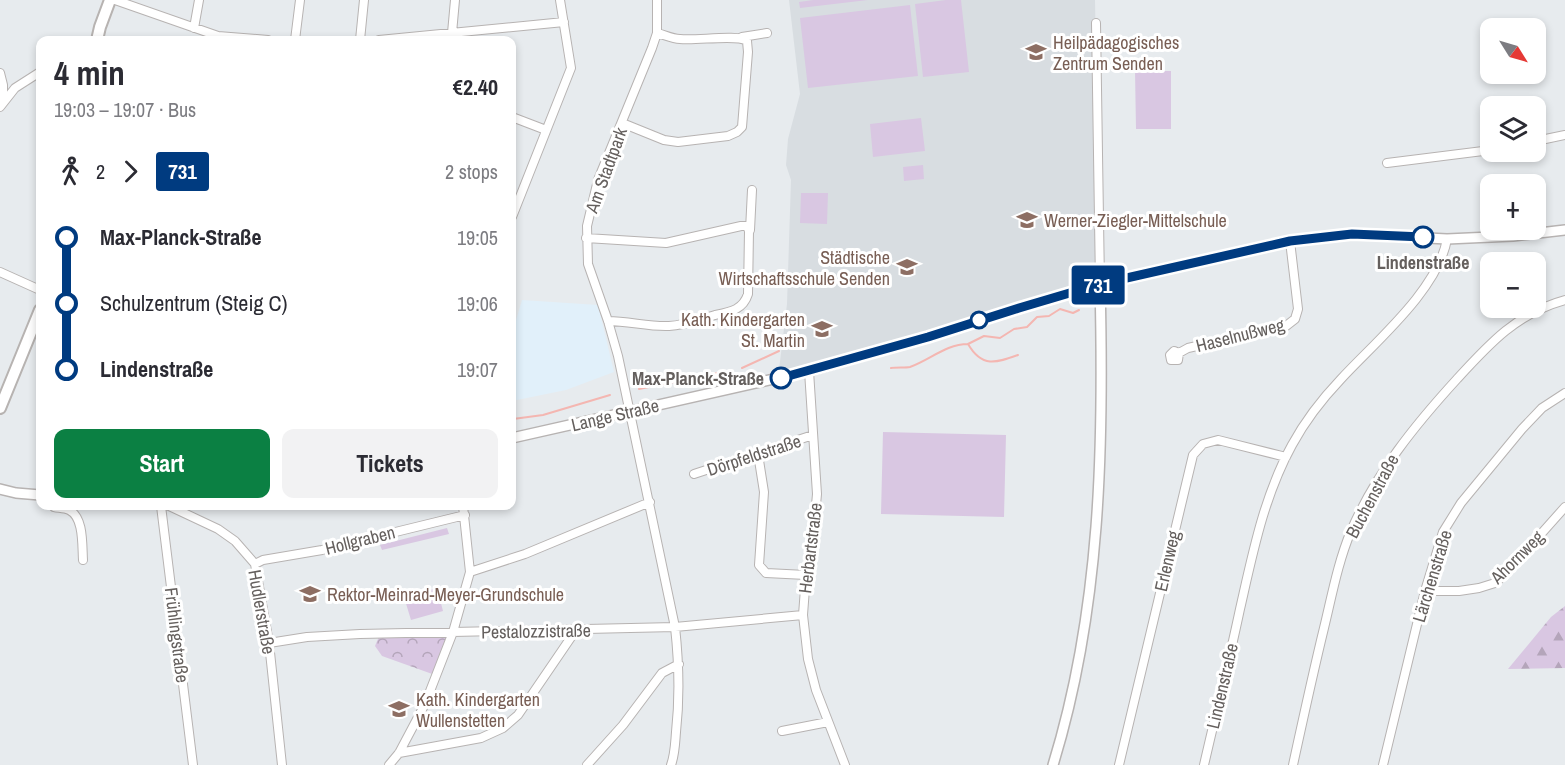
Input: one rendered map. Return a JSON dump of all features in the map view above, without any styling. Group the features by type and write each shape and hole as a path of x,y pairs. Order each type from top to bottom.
{"main road":[{"path":"98,36 110,0"},
{"path":"0,408 36,320"}],"street":[{"path":"116,0 213,36"},
{"path":"195,28 199,0"},
{"path":"296,36 300,0"},
{"path":"360,36 364,0"},
{"path":"452,33 455,0"},
{"path":"516,205 570,68 560,0"},
{"name":"Am Stadtpark","path":"630,411 608,321 591,276 586,238 589,211 598,180 645,69 657,33 657,0"},
{"path":"421,36 564,22"},
{"path":"1053,765 1079,663 1099,506 1102,378 1096,23"},
{"path":"657,33 677,39 692,40 767,33"},
{"path":"622,123 664,140 678,142 728,136 737,132 742,127 744,117 748,52 747,41 742,37"},
{"path":"0,73 3,85 2,104"},
{"path":"2,104 15,88 36,75"},
{"path":"516,119 546,130"},
{"path":"1546,139 1565,135"},
{"path":"1387,163 1480,151"},
{"path":"608,321 671,326 698,321 739,308 746,302 752,190"},
{"path":"586,238 666,243 741,226 747,226 749,231"},
{"name":"Lange Straße","path":"516,437 809,371 1100,284 1290,241 1352,234 1447,238 1513,236 1565,230"},
{"name":"Lindenstraße","path":"1204,765 1268,495 1286,457 1315,409 1340,379 1408,309 1440,260 1447,238"},
{"name":"Haselnußweg","path":"1179,353 1188,348 1286,326 1295,319 1298,309 1290,241"},
{"path":"0,272 36,288"},
{"name":"Buchenstraße","path":"1293,765 1339,567 1350,533 1373,488 1416,426 1496,338 1523,317 1565,300"},
{"name":"Herbartstraße","path":"809,371 817,494 803,615 809,665 816,690 845,765"},
{"name":"Lärchenstraße","path":"1383,765 1425,591 1443,532 1461,503 1533,417 1565,393"},
{"path":"630,411 675,627 680,700 674,756 670,765"},
{"name":"Dörpfeldstraße","path":"694,474 813,435"},
{"name":"Erlenweg","path":"1119,765 1193,456 1203,444 1218,440 1286,457"},
{"path":"758,454 764,492 759,565 766,573 806,575"},
{"path":"0,489 36,495"},
{"path":"470,572 525,554 650,502"},
{"name":"Ahornweg","path":"1425,591 1459,591 1495,583 1565,507"},
{"path":"69,510 76,516 81,534 83,560"},
{"name":"Frühlingstraße","path":"161,510 193,765"},
{"name":"Hudlerstraße","path":"178,510 218,529 240,546 255,564 269,644 282,765"},
{"path":"389,765 399,753 425,704 453,632 470,572 464,510"},
{"name":"Hollgraben","path":"255,564 263,560 322,550 465,515"},
{"name":"Pestalozzistraße","path":"269,644 307,637 336,635 675,627 803,615"},
{"path":"399,753 481,738 503,728 519,715 576,630"},
{"path":"587,765 622,725 662,672 679,664"},
{"path":"782,731 828,722"}],"shaded area":[{"path":"789,0 1095,0 1100,283 778,378 787,304 791,180 786,165 788,139 800,94"},
{"path":"522,300 598,305 614,372 566,390 516,400 516,320"}],"green space":[{"path":"868,0 800,8 799,2"},
{"path":"961,0 969,72 923,77 915,4"},
{"path":"910,5 918,76 808,88 800,18"},
{"path":"1135,71 1171,71 1171,129 1136,129"},
{"path":"921,118 925,151 873,157 870,124"},
{"path":"923,165 924,179 904,181 903,167"},
{"path":"801,193 828,193 827,224 800,223"},
{"path":"883,432 1006,435 1004,517 881,514"},
{"path":"447,528 449,534 382,550 380,545"},
{"path":"437,588 443,611 411,620 404,597"},
{"path":"1565,606 1565,668 1508,669 1551,617"},
{"path":"451,633 435,675 382,656 375,646 380,634"}],"waterway":[{"path":"968,344 984,336 1000,338 1014,329 1027,327 1037,317 1049,316 1060,309 1073,313 1079,310"},
{"path":"891,368 910,367 945,349 968,344 979,357 990,362 1018,355"},
{"path":"742,368 779,351"},
{"path":"639,389 718,373"},
{"path":"516,419 543,415 610,395"}],"bus line":[{"name":"731","path":"781,378 928,337 1100,284 1290,241 1352,234 1423,237"}],"place":[{"name":"Heilpädagogisches Zentrum Senden","path":"1036,52"},
{"name":"Werner-Ziegler-Mittelschule","path":"1027,220"},
{"name":"Lindenstraße","path":"1423,237"},
{"name":"Städtische Wirtschaftsschule Senden","path":"907,267"},
{"name":"Kath. Kindergarten St. Martin","path":"822,329"},
{"name":"Max-Planck-Straße","path":"781,378"},
{"name":"Rektor-Meinrad-Meyer-Grundschule","path":"310,594"},
{"name":"Kath. Kindergarten Wullenstetten","path":"399,709"}]}
